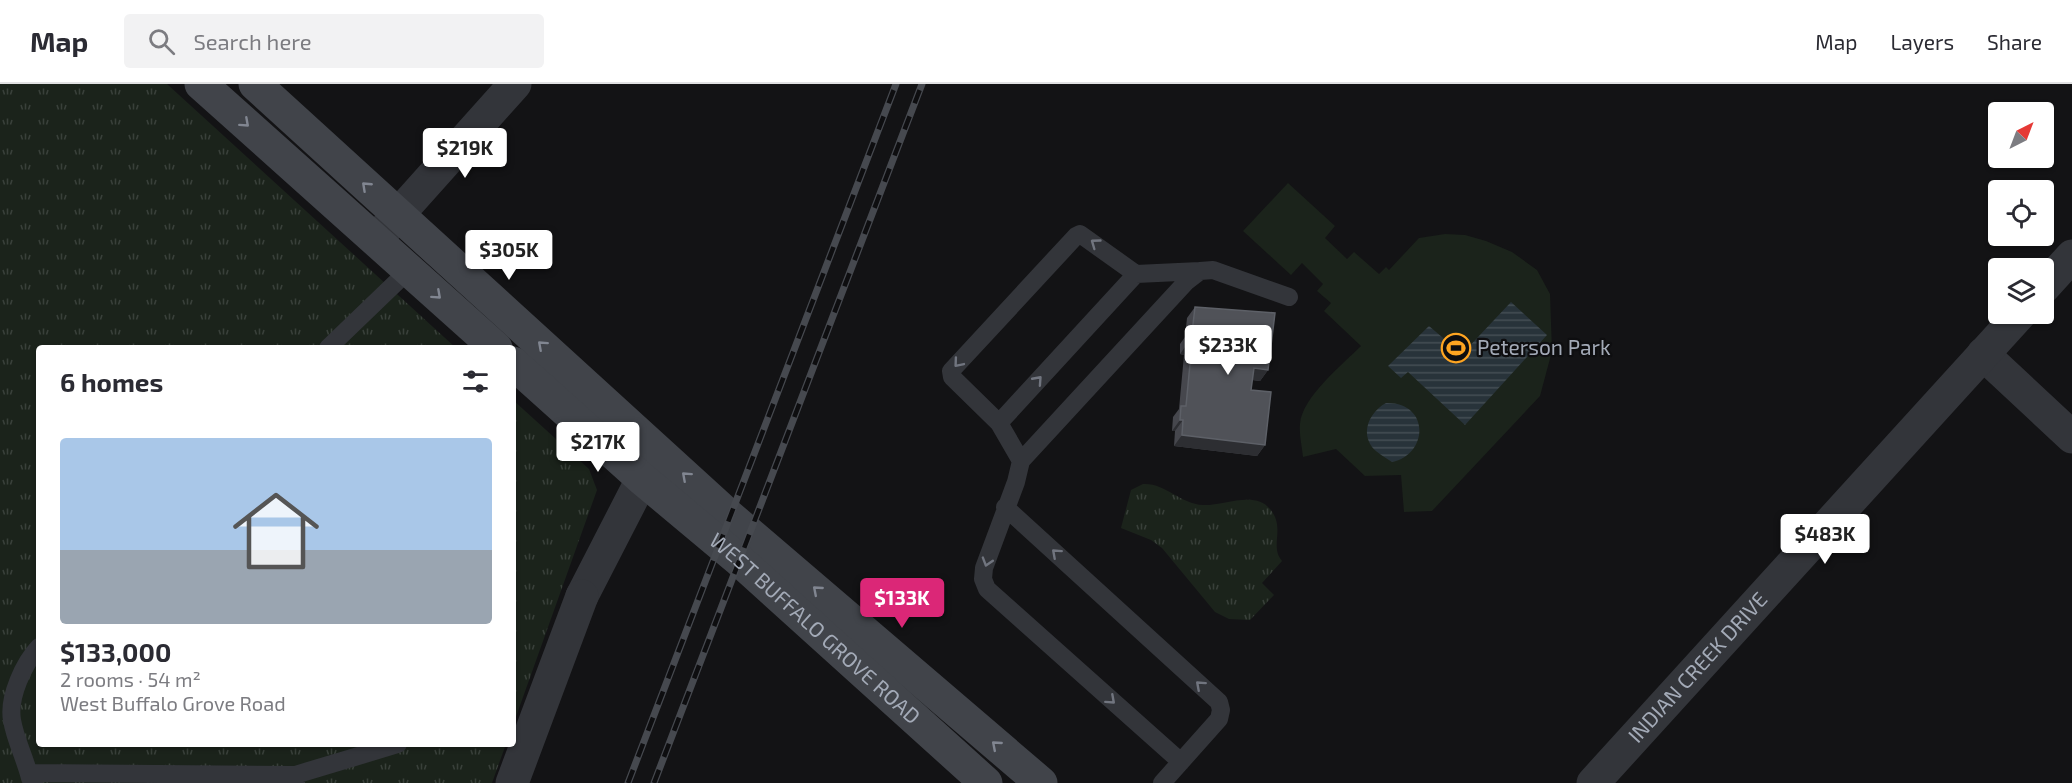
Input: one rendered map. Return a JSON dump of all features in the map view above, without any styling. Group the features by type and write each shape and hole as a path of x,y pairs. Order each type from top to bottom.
{"main road":[{"path":"201,84 493,345"},
{"name":"WEST BUFFALO GROVE ROAD","path":"255,84 398,215 649,464 738,559 986,783"},
{"name":"WEST BUFFALO GROVE ROAD","path":"516,365 649,464 729,516 1041,783"}],"street":[{"path":"376,240 514,84"},
{"path":"2054,276 2072,256"},
{"name":"INDIAN CREEK DRIVE","path":"1593,783 2011,324"},
{"path":"1983,354 2072,437"},
{"path":"513,783 582,596 649,464"}],"lane":[{"path":"1021,461 999,423 952,376 951,370 1076,236 1080,234 1086,237 1136,273 1213,270 1289,297"},
{"path":"331,345 409,270"},
{"path":"1181,762 987,589 983,579 984,568 1016,482 1021,461 1187,281 1200,271"},
{"path":"999,423 1136,273"},
{"path":"1005,507 1220,702 1219,718 1162,783"},
{"path":"36,650 15,688 11,718 32,778 296,779 389,747"}],"green space":[{"path":"0,84 167,84 453,345 36,345 36,747 505,747 492,783 0,783"},
{"name":"Peterson Park","path":"1288,183 1335,226 1325,238 1347,259 1354,252 1379,274 1386,267 1389,270 1419,238 1445,234 1465,235 1512,252 1537,270 1550,294 1552,351 1540,396 1432,511 1404,512 1401,475 1365,476 1336,449 1303,457 1300,436 1302,414 1315,392 1361,346 1324,311 1331,303 1317,291 1323,284 1302,263 1291,275 1243,231"},
{"path":"516,403 589,469 597,490 516,717"},
{"path":"1143,484 1159,487 1195,504 1211,505 1238,500 1256,500 1264,503 1270,509 1277,523 1277,549 1282,561 1262,583 1274,595 1250,620 1229,619 1215,612 1162,548 1151,540 1121,528 1131,490"}],"shaded area":[{"path":"1511,302 1547,335 1465,425 1408,372 1401,378 1388,366 1429,326 1462,354"},
{"path":"1386,403 1400,405 1411,411 1417,419 1419,429 1418,440 1413,449 1404,457 1392,462 1372,447 1367,434 1372,416"}],"building":[{"path":"1195,307 1275,313 1268,370 1254,368 1251,390 1271,392 1265,445 1182,435 1181,406 1186,406 1192,343 1188,343 1188,333 1192,333"}],"railway":[{"path":"628,783 896,84"},
{"path":"654,783 922,84"}],"place":[{"name":"Peterson Park","path":"1456,348"}]}
